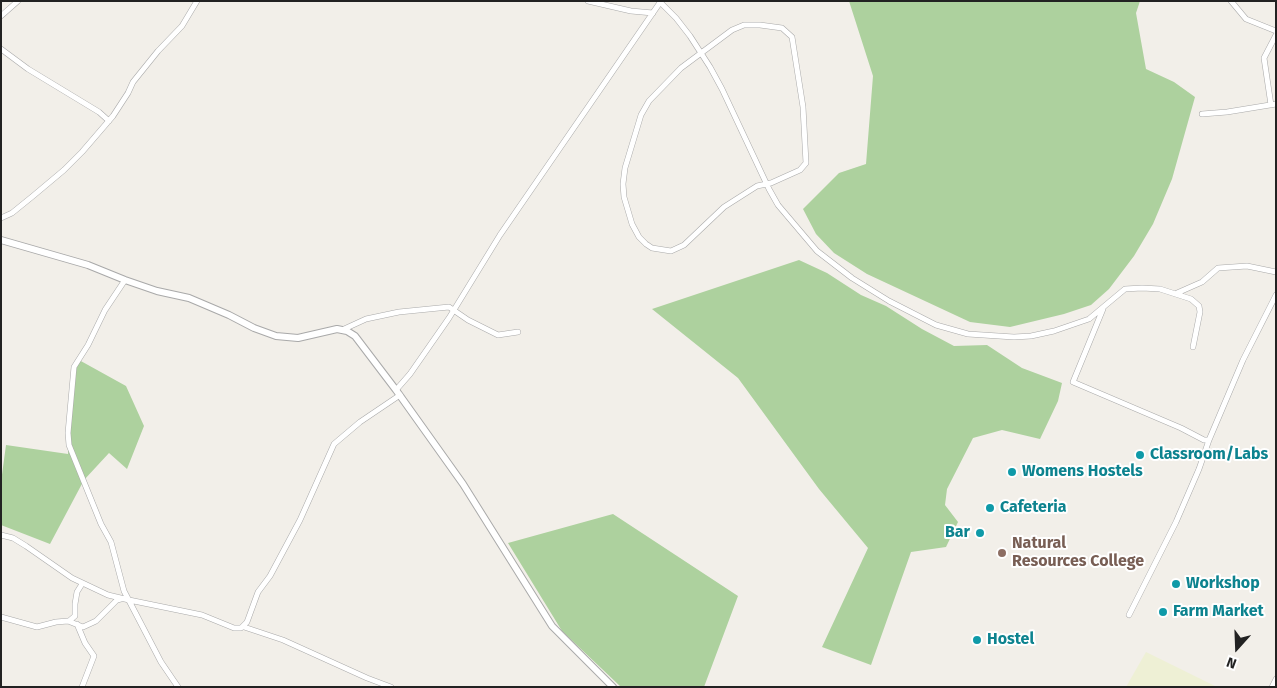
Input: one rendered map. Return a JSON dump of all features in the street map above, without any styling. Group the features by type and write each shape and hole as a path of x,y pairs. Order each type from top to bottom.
{"street":[{"path":"1,16 18,1"},
{"path":"1,218 12,213 64,170 109,121 128,93 133,82 158,51 182,26 197,1"},
{"path":"588,1 632,11 653,13"},
{"path":"1231,1 1246,19 1276,31"},
{"path":"244,627 258,592 270,576 300,520 334,444 398,392 454,309 500,235 660,2 676,18 701,53 722,89 767,185 789,220 817,251 852,278 936,324 968,334 995,337 1031,336 1089,320 1125,289 1151,288 1176,293 1191,299 1199,306 1200,312 1193,347"},
{"path":"744,25 782,28 792,37 803,107 806,163 800,170 767,185 757,186 724,206 684,245 670,251 660,250 646,244 639,237 632,224 624,197 625,168 641,115 649,102 681,68 732,30 744,25"},
{"path":"1202,114 1273,105 1264,58 1276,35"},
{"path":"1,49 28,69 99,112 109,121"},
{"path":"1,240 88,264 125,280 201,303 254,328 276,336 298,338 342,330 366,319 398,312 449,307 468,320 498,335 518,332"},
{"path":"1176,293 1187,290 1202,282 1218,268 1247,266 1276,272"},
{"path":"125,280 105,310 88,345 74,367 68,433 70,450 101,524 111,542 118,573 128,600 161,662 178,687"},
{"path":"1129,615 1176,522 1199,469 1208,440 1243,360 1276,295"},
{"path":"1103,308 1073,382 1181,428 1204,440 1208,440"},
{"path":"342,330 355,336 398,392 463,484 552,626 614,687"},
{"path":"1,535 13,538 55,568 82,584 121,599 202,615 234,628 244,627 283,640 391,687"},
{"path":"68,621 75,616 77,592 82,584"},
{"path":"1,617 38,627 68,621 83,626 94,622 117,600 121,599"},
{"path":"77,623 85,643 94,656 82,687"},
{"path":"1272,687 1276,679"}],"green space":[{"path":"849,1 1140,1 1136,13 1146,69 1174,82 1195,97 1172,179 1153,224 1134,256 1109,289 1091,305 1064,314 1010,327 970,322 867,274 834,253 816,234 803,209 839,173 866,164 873,76"},
{"path":"799,260 827,273 861,295 886,306 922,329 954,346 987,345 1022,368 1062,383 1058,401 1040,439 1002,430 973,438 947,489 945,505 958,522 946,547 911,552 871,665 822,647 868,548 819,489 738,378 652,309"},
{"path":"79,360 126,386 144,426 127,469 109,453 84,480 50,544 1,525 1,482 6,445 68,454 70,388"},
{"path":"613,514 738,596 704,687 621,687 562,631 508,543"},
{"path":"1146,652 1217,687 1126,687"}],"place":[{"name":"Classroom/Labs","path":"1140,455"},
{"name":"Womens Hostels","path":"1012,472"},
{"name":"Cafeteria","path":"990,508"},
{"name":"Bar","path":"980,533"},
{"name":"Natural Resources College","path":"1002,553"},
{"name":"Workshop","path":"1176,584"},
{"name":"Farm Market","path":"1163,612"},
{"name":"Hostel","path":"977,640"}]}
